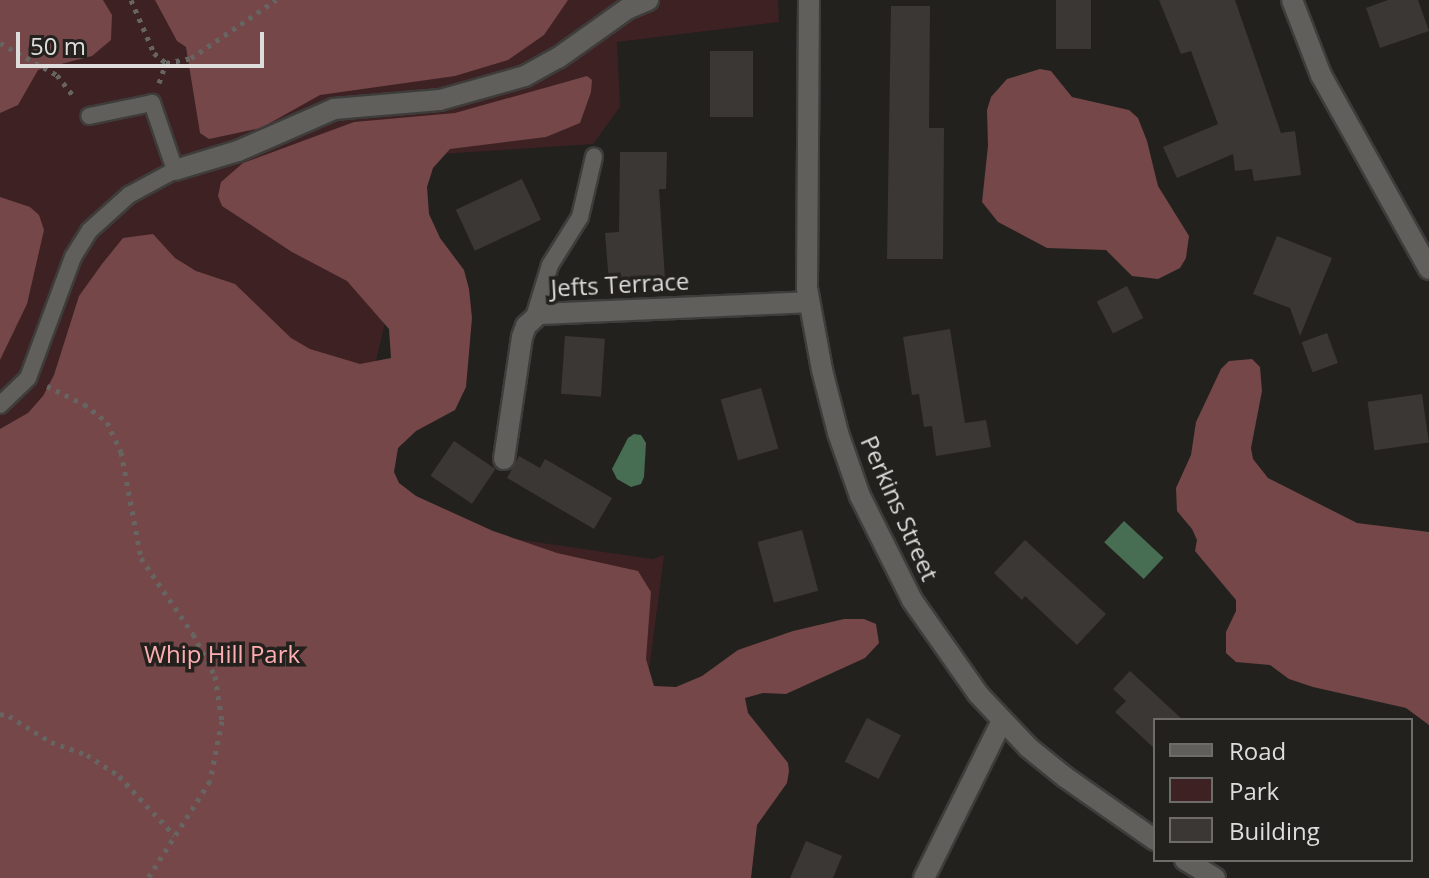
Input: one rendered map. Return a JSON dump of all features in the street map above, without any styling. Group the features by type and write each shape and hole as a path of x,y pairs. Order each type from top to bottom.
{"street":[{"path":"175,170 238,151 334,109 371,103 440,100 525,76 558,58 627,9 648,0"},
{"name":"Perkins Street","path":"809,0 806,247 809,302 835,421 860,496 912,600 955,665 1002,721 1065,777 1153,839"},
{"path":"1292,0 1321,75 1429,269"},
{"name":"Jefts Terrace","path":"504,459 522,337 534,317 551,311 809,302"},
{"path":"924,878 1002,721"},
{"path":"1188,862 1215,878"}],"lane":[{"path":"0,405 28,378 73,257 89,231 129,195 175,170 152,103 89,116"},
{"path":"534,317 550,265 580,217 594,157"}],"path":[{"path":"131,0 154,53 166,63 191,58 276,0"},
{"path":"0,43 57,75 89,116"},
{"path":"28,378 84,404 107,422 121,452 141,558 193,634 215,676 222,721 210,781 148,878"},
{"path":"0,714 51,742 87,755 119,776 174,835"}],"green space":[{"name":"Whip Hill Park","path":"0,0 778,0 779,22 617,42 620,107 593,144 440,154 420,176 370,386 362,467 418,525 652,559 664,555 622,878 0,878"},
{"path":"0,0 103,0 112,15 111,40 92,56 38,70 18,105 0,113"},
{"path":"155,0 568,0 544,35 508,60 455,76 320,95 261,128 209,139 200,133 186,47 177,41"},
{"path":"1040,69 1051,71 1072,97 1129,110 1138,118 1158,186 1189,236 1186,258 1180,268 1158,279 1132,276 1106,250 1047,248 998,222 982,202 988,146 987,110 991,97 1007,79"},
{"name":"Whip Hill Park","path":"587,76 592,80 591,92 580,123 546,137 450,149 433,168 427,187 429,214 440,238 464,270 469,289 472,318 466,387 455,410 416,431 398,448 394,472 399,483 416,496 493,531 557,553 638,571 651,592 646,659 654,686 676,687 702,676 738,650 793,631 844,619 864,619 876,624 879,643 865,658 786,694 763,693 745,698 748,713 788,763 789,771 787,783 757,825 751,878 0,878 0,429 28,413 43,396 54,375 79,296 102,264 123,238 153,234 175,258 196,271 235,284 291,338 310,349 360,364 391,358 389,329 347,281 292,252 222,206 218,196 221,182 243,163 354,122 455,113"},
{"path":"0,197 30,207 39,215 44,230 27,304 0,360"},
{"path":"1252,359 1260,367 1262,391 1251,448 1253,459 1268,478 1357,523 1429,532 1429,725 1406,708 1313,687 1289,679 1270,665 1236,662 1226,653 1226,632 1236,611 1236,600 1195,551 1197,540 1177,511 1176,488 1191,455 1196,422 1221,369 1229,361"}],"shaded area":[{"path":"634,434 641,435 646,443 644,477 641,484 631,487 617,479 612,469 628,438"},
{"path":"1124,521 1163,558 1144,579 1104,542"}],"building":[{"path":"1056,0 1091,0 1091,49 1056,49"},
{"path":"1159,0 1235,0 1281,133 1295,131 1301,175 1254,181 1252,169 1235,171 1233,154 1177,178 1163,147 1218,124 1191,51 1181,54"},
{"path":"1388,0 1418,0 1429,31 1380,48 1366,8"},
{"path":"891,6 930,6 929,128 944,128 943,259 887,259"},
{"path":"710,51 753,51 753,117 710,117"},
{"path":"620,152 667,152 666,189 659,189 665,279 609,283 605,233 619,232"},
{"path":"522,179 541,220 475,251 456,210"},
{"path":"1277,236 1332,258 1300,336 1290,308 1253,294"},
{"path":"1127,286 1143,318 1113,334 1097,301"},
{"path":"950,329 965,423 986,420 991,447 936,456 932,426 924,427 919,394 912,395 903,337"},
{"path":"1327,333 1338,363 1313,372 1302,342"},
{"path":"565,336 605,339 601,397 561,394"},
{"path":"761,388 778,449 738,460 721,400"},
{"path":"1422,394 1429,443 1374,450 1368,402"},
{"path":"454,441 495,469 472,504 431,476"},
{"path":"519,456 540,468 545,459 612,498 594,529 507,478"},
{"path":"802,530 818,591 774,603 758,542"},
{"path":"1025,540 1106,614 1077,645 1025,596 1022,600 994,573"},
{"path":"1130,671 1181,718 1153,718 1153,747 1115,712 1126,701 1113,689"},
{"path":"867,718 901,735 879,779 845,762"},
{"path":"806,841 842,856 833,878 790,878"}]}
